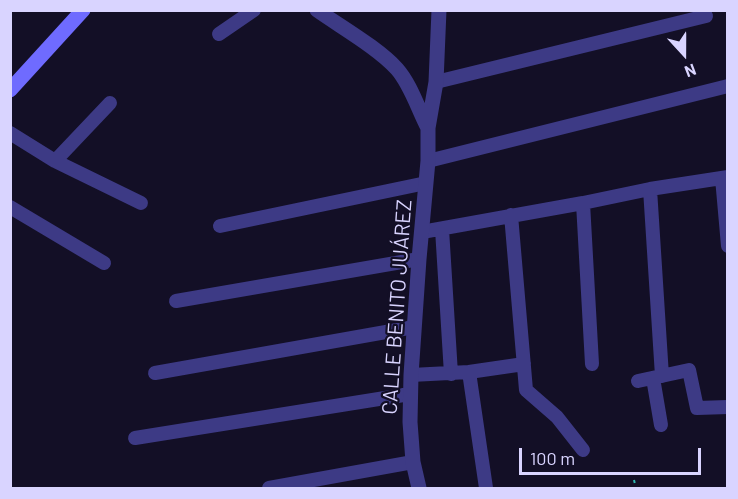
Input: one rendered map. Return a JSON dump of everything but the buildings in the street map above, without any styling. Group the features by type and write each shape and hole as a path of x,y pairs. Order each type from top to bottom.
{"main road":[{"path":"10,90 83,10"}],"street":[{"path":"219,34 254,10"},
{"name":"CALLE BENITO JUÁREZ","path":"317,10 387,59 397,69 405,80 428,128"},
{"name":"CALLE BENITO JUÁREZ","path":"418,489 410,422 411,375 428,161 428,128 436,82 440,10"},
{"path":"436,82 705,16"},
{"path":"428,161 728,86"},
{"path":"55,161 110,104"},
{"path":"10,133 55,161 141,203"},
{"path":"422,232 725,177 728,246"},
{"path":"220,226 426,183"},
{"path":"650,189 657,377 662,425"},
{"path":"583,203 592,364"},
{"path":"10,207 104,263"},
{"path":"510,215 526,390 557,417 583,450"},
{"path":"442,229 451,374"},
{"path":"176,301 419,259"},
{"path":"154,373 414,327"},
{"path":"411,375 470,372 524,363"},
{"path":"638,381 688,370 697,408 728,407"},
{"path":"470,372 486,489"},
{"path":"135,438 411,394"},
{"path":"268,489 327,484 413,462"}],"path":[{"path":"634,480 636,489"}]}
